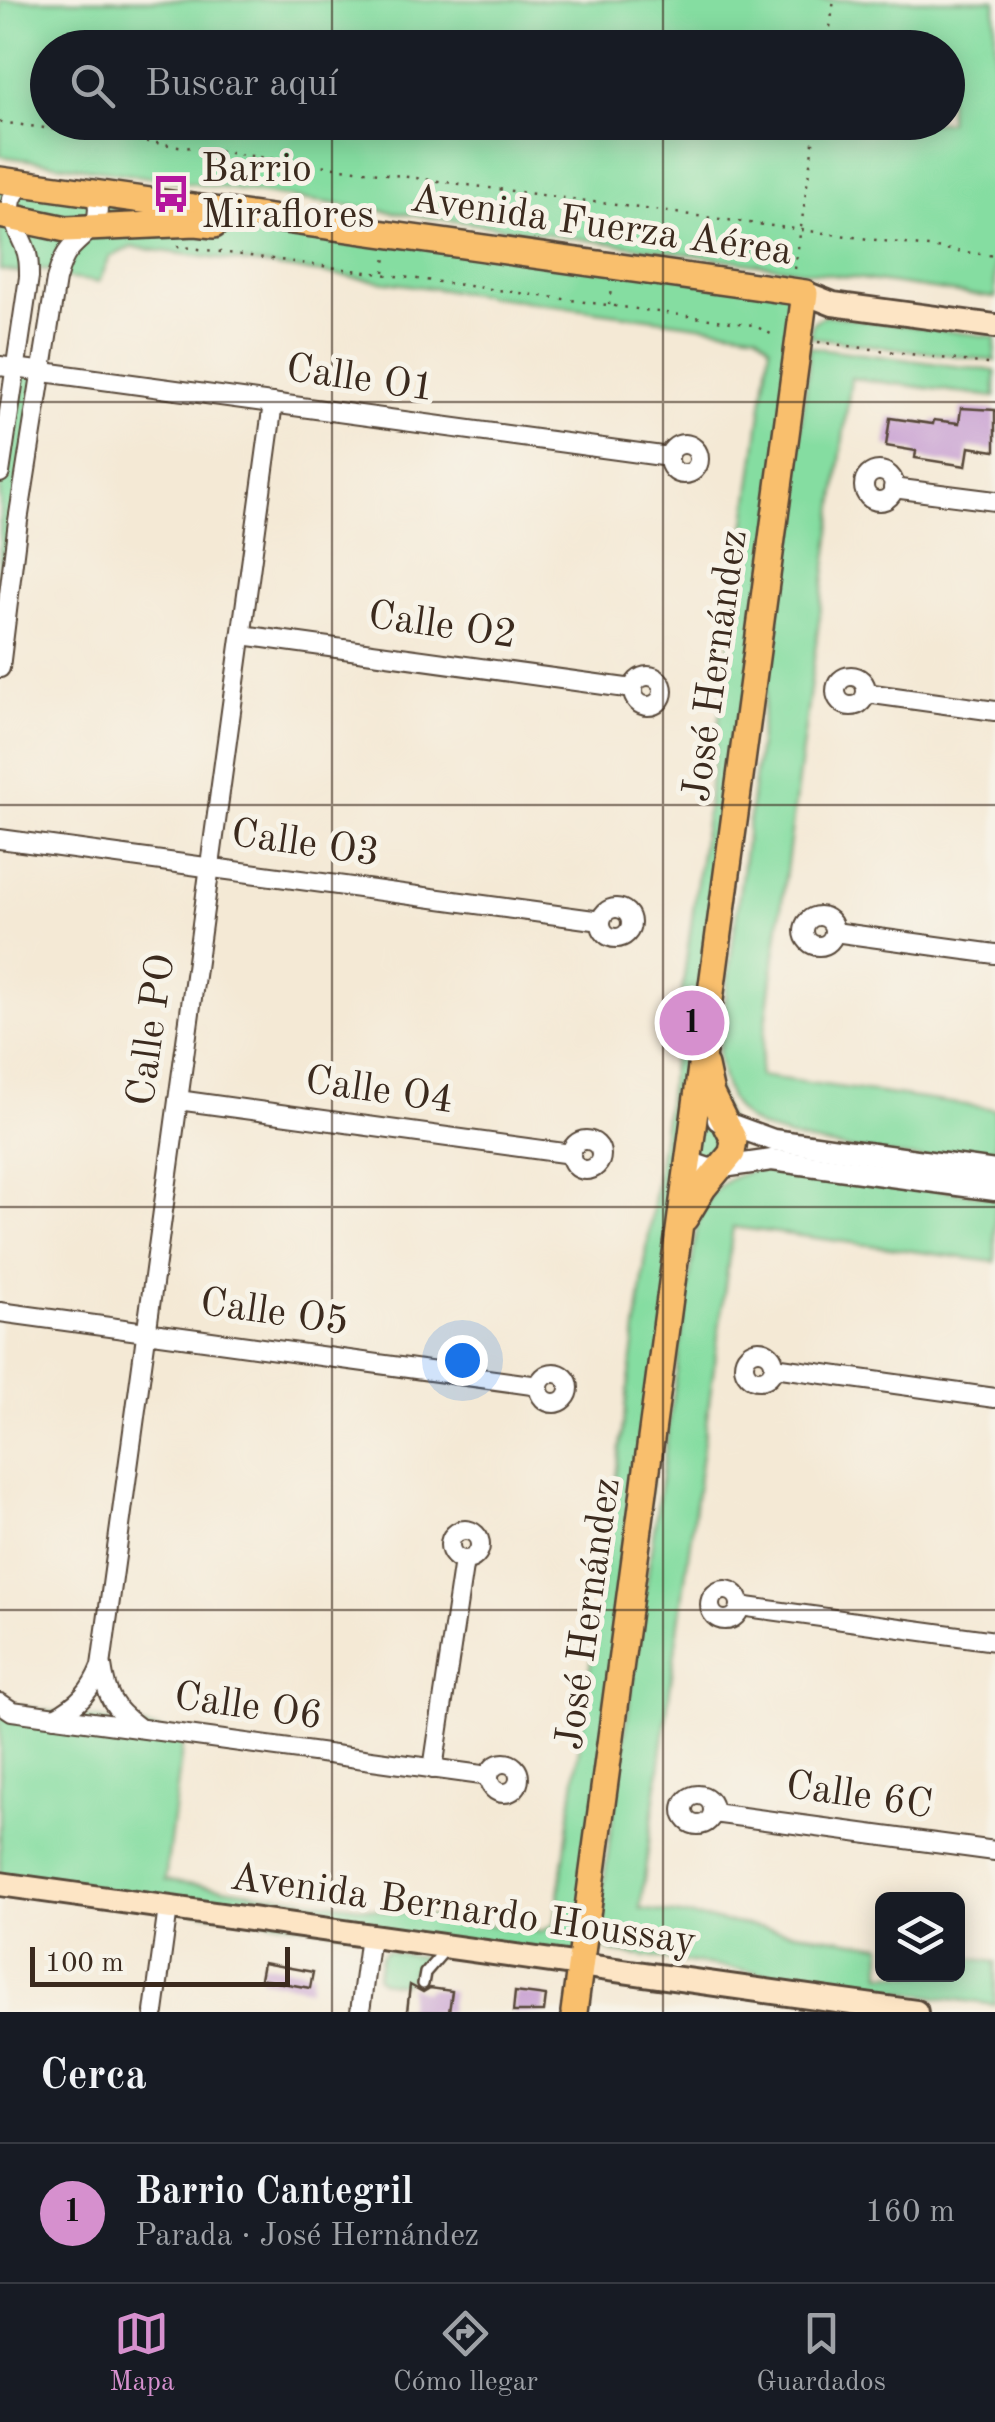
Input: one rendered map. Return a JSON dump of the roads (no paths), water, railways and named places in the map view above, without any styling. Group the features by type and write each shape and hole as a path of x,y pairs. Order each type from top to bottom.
{"main road":[{"name":"Avenida Fuerza Aérea","path":"13,182 995,326"},
{"name":"Avenida Fuerza Aérea","path":"5,217 92,230 196,223 385,262 610,294 800,298"},
{"name":"José Hernández","path":"574,2012 681,1227 800,298"},
{"name":"José Hernández","path":"681,1227 702,1188 732,1153 734,1140 711,1094 703,1048"},
{"name":"Avenida Bernardo Houssay","path":"0,1884 581,1964 795,2004 916,2012"}],"street":[{"path":"0,474 8,367 29,259 5,217 8,199 15,189 13,182"},
{"path":"0,668 18,520 56,280 69,250 92,230 99,212 97,201 89,193"},
{"name":"Calle O1","path":"8,367 669,457"},
{"name":"Calle PO","path":"141,1728 119,1714 106,1694 102,1666 273,403"},
{"path":"893,488 995,502"},
{"name":"Calle O2","path":"242,635 633,689"},
{"path":"866,693 995,710"},
{"name":"Calle O3","path":"0,839 601,922"},
{"path":"834,932 995,954"},
{"name":"Calle O4","path":"178,1100 571,1154"},
{"path":"692,1126 700,1119 725,1121 773,1140 995,1171"},
{"path":"688,1157 709,1169 772,1160 995,1190"},
{"name":"Calle O5","path":"0,1312 539,1386"},
{"path":"774,1368 995,1398"},
{"path":"433,1768 464,1560"},
{"path":"740,1606 995,1641"},
{"name":"Calle PO","path":"55,1716 75,1706 92,1689 102,1666"},
{"name":"Calle O6","path":"0,1704 12,1711 488,1776"},
{"name":"Calle 6C","path":"713,1813 995,1851"},
{"path":"154,2012 168,1908"},
{"path":"360,2012 370,1935"}],"lane":[{"path":"424,1984 425,1973 448,1947"}],"place":[{"name":"Barrio Miraflores","path":"171,194"},
{"name":"Barrio Cantegril","path":"692,1023"}]}
